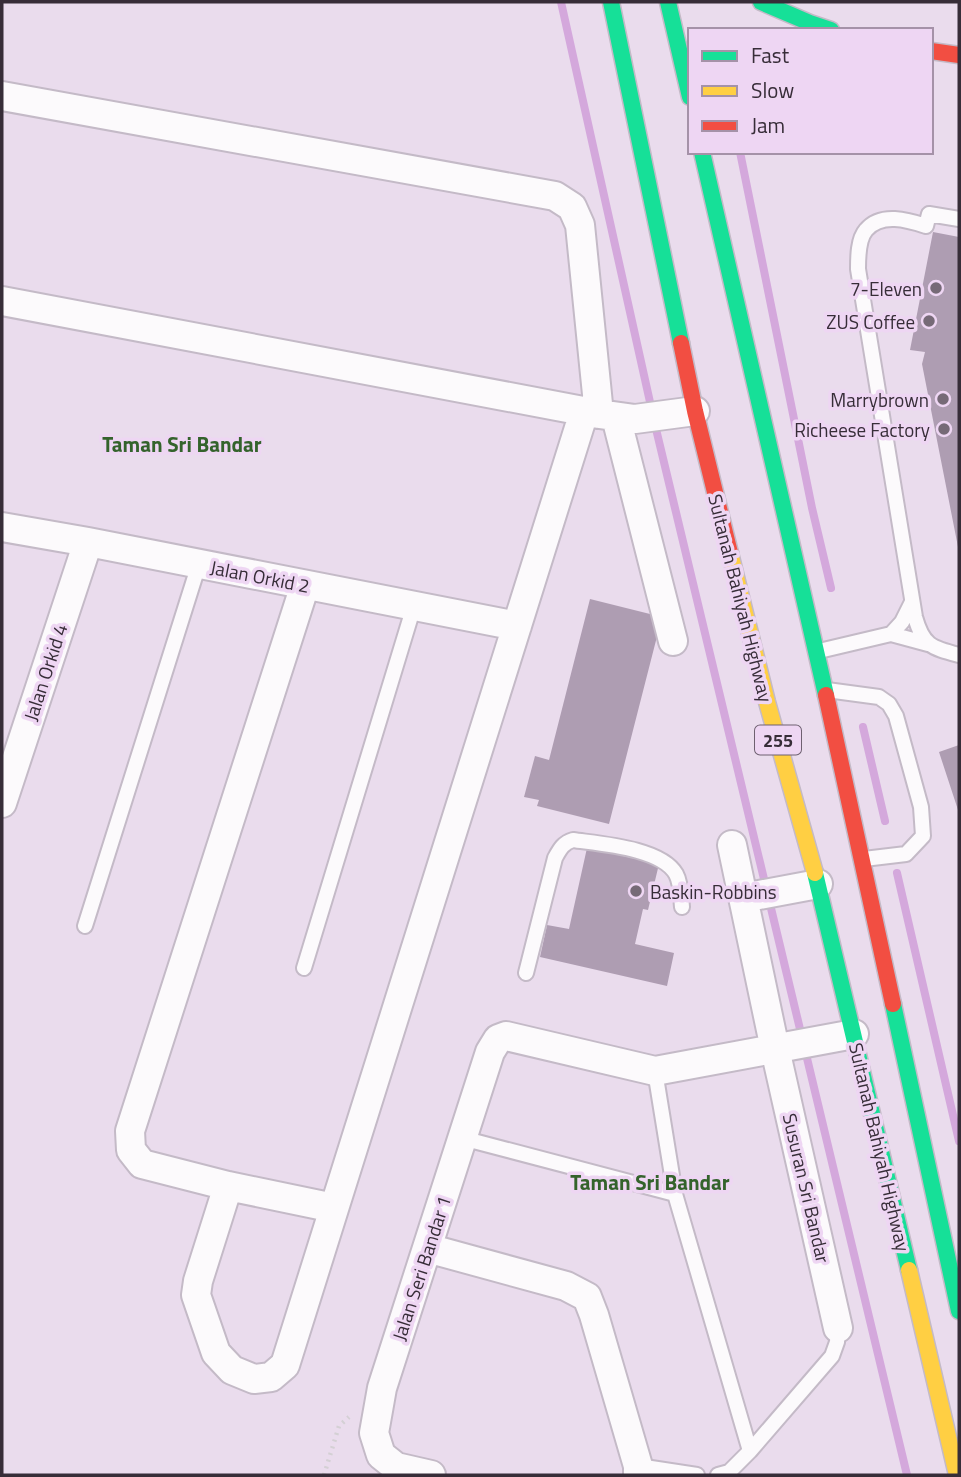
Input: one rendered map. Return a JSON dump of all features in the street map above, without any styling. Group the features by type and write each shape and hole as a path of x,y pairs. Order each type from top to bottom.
{"main road":[{"name":"Sultanah Bahiyah Highway","path":"611,2 683,413 818,884 957,1475"},
{"path":"668,2 688,88"},
{"path":"761,2 825,28"},
{"path":"933,51 959,55"},
{"path":"702,154 817,651 959,1311"}],"street":[{"path":"2,96 555,196 572,207 580,225 608,415 673,641"},
{"path":"2,302 608,415 683,413"},
{"path":"228,1186 196,1295 216,1353 232,1370 254,1379 271,1377 285,1365 517,626 608,415"},
{"name":"Jalan Orkid 2","path":"2,527 517,626"},
{"name":"Jalan Orkid 4","path":"2,803 88,542"},
{"path":"305,585 130,1130 131,1150 142,1164 228,1186 334,1208"},
{"name":"Susuran Sri Bandar","path":"732,845 750,897 784,1047 838,1328"},
{"path":"750,897 818,884"},
{"path":"655,1071 854,1034"},
{"name":"Jalan Seri Bandar 1","path":"431,1475 396,1467 381,1455 374,1433 382,1388 490,1052 498,1039 506,1036 655,1071"},
{"path":"427,1248 566,1286 587,1297 638,1470"}],"lane":[{"path":"931,646 918,627 912,602 858,269 859,253 867,229 879,221 901,218 926,226 929,214 959,219"},
{"path":"85,926 199,564"},
{"path":"891,634 902,622 912,602"},
{"path":"304,968 414,606"},
{"path":"817,651 891,634 959,655"},
{"path":"825,690 879,697 889,704 896,716 922,807 923,836 906,854 863,859"},
{"path":"526,972 555,858 567,842 573,840 620,847 661,860 678,876 682,907"},
{"path":"655,1071 675,1194 750,1451"},
{"path":"462,1138 675,1194"},
{"path":"718,1475 729,1472 750,1451 832,1356 838,1328"},
{"path":"638,1470 697,1475"}],"building":[{"path":"933,232 959,237 959,547 922,364 925,352 910,350"},
{"path":"590,599 662,617 609,824 537,806 539,800 524,797 535,756 549,760"},
{"path":"959,745 959,813 939,752"},
{"path":"587,848 659,864 648,910 643,909 635,944 674,953 667,986 540,957 547,925 569,929"}],"waterway":[{"path":"561,2 656,429 907,1475"},
{"path":"740,154 812,508 831,588"},
{"path":"863,727 885,821"},
{"path":"897,873 959,1141"}],"traffic: fast":[{"path":"611,2 681,343"},
{"path":"668,2 688,88"},
{"path":"761,2 825,28"},
{"path":"702,154 826,695"},
{"path":"815,873 909,1270"},
{"path":"893,1004 959,1311"}],"traffic: slow":[{"path":"730,553 767,702 815,873"},
{"path":"909,1270 957,1475"}],"traffic: jam":[{"path":"933,51 959,55"},
{"path":"681,343 730,553"},
{"path":"826,695 893,1004"}],"place":[{"name":"7-Eleven","path":"936,288"},
{"name":"ZUS Coffee","path":"929,321"},
{"name":"Marrybrown","path":"943,399"},
{"name":"Richeese Factory","path":"944,429"},
{"name":"Baskin-Robbins","path":"636,891"}],"district":[{"name":"Taman Sri Bandar","path":"182,444"},
{"name":"Taman Sri Bandar","path":"650,1182"}]}
